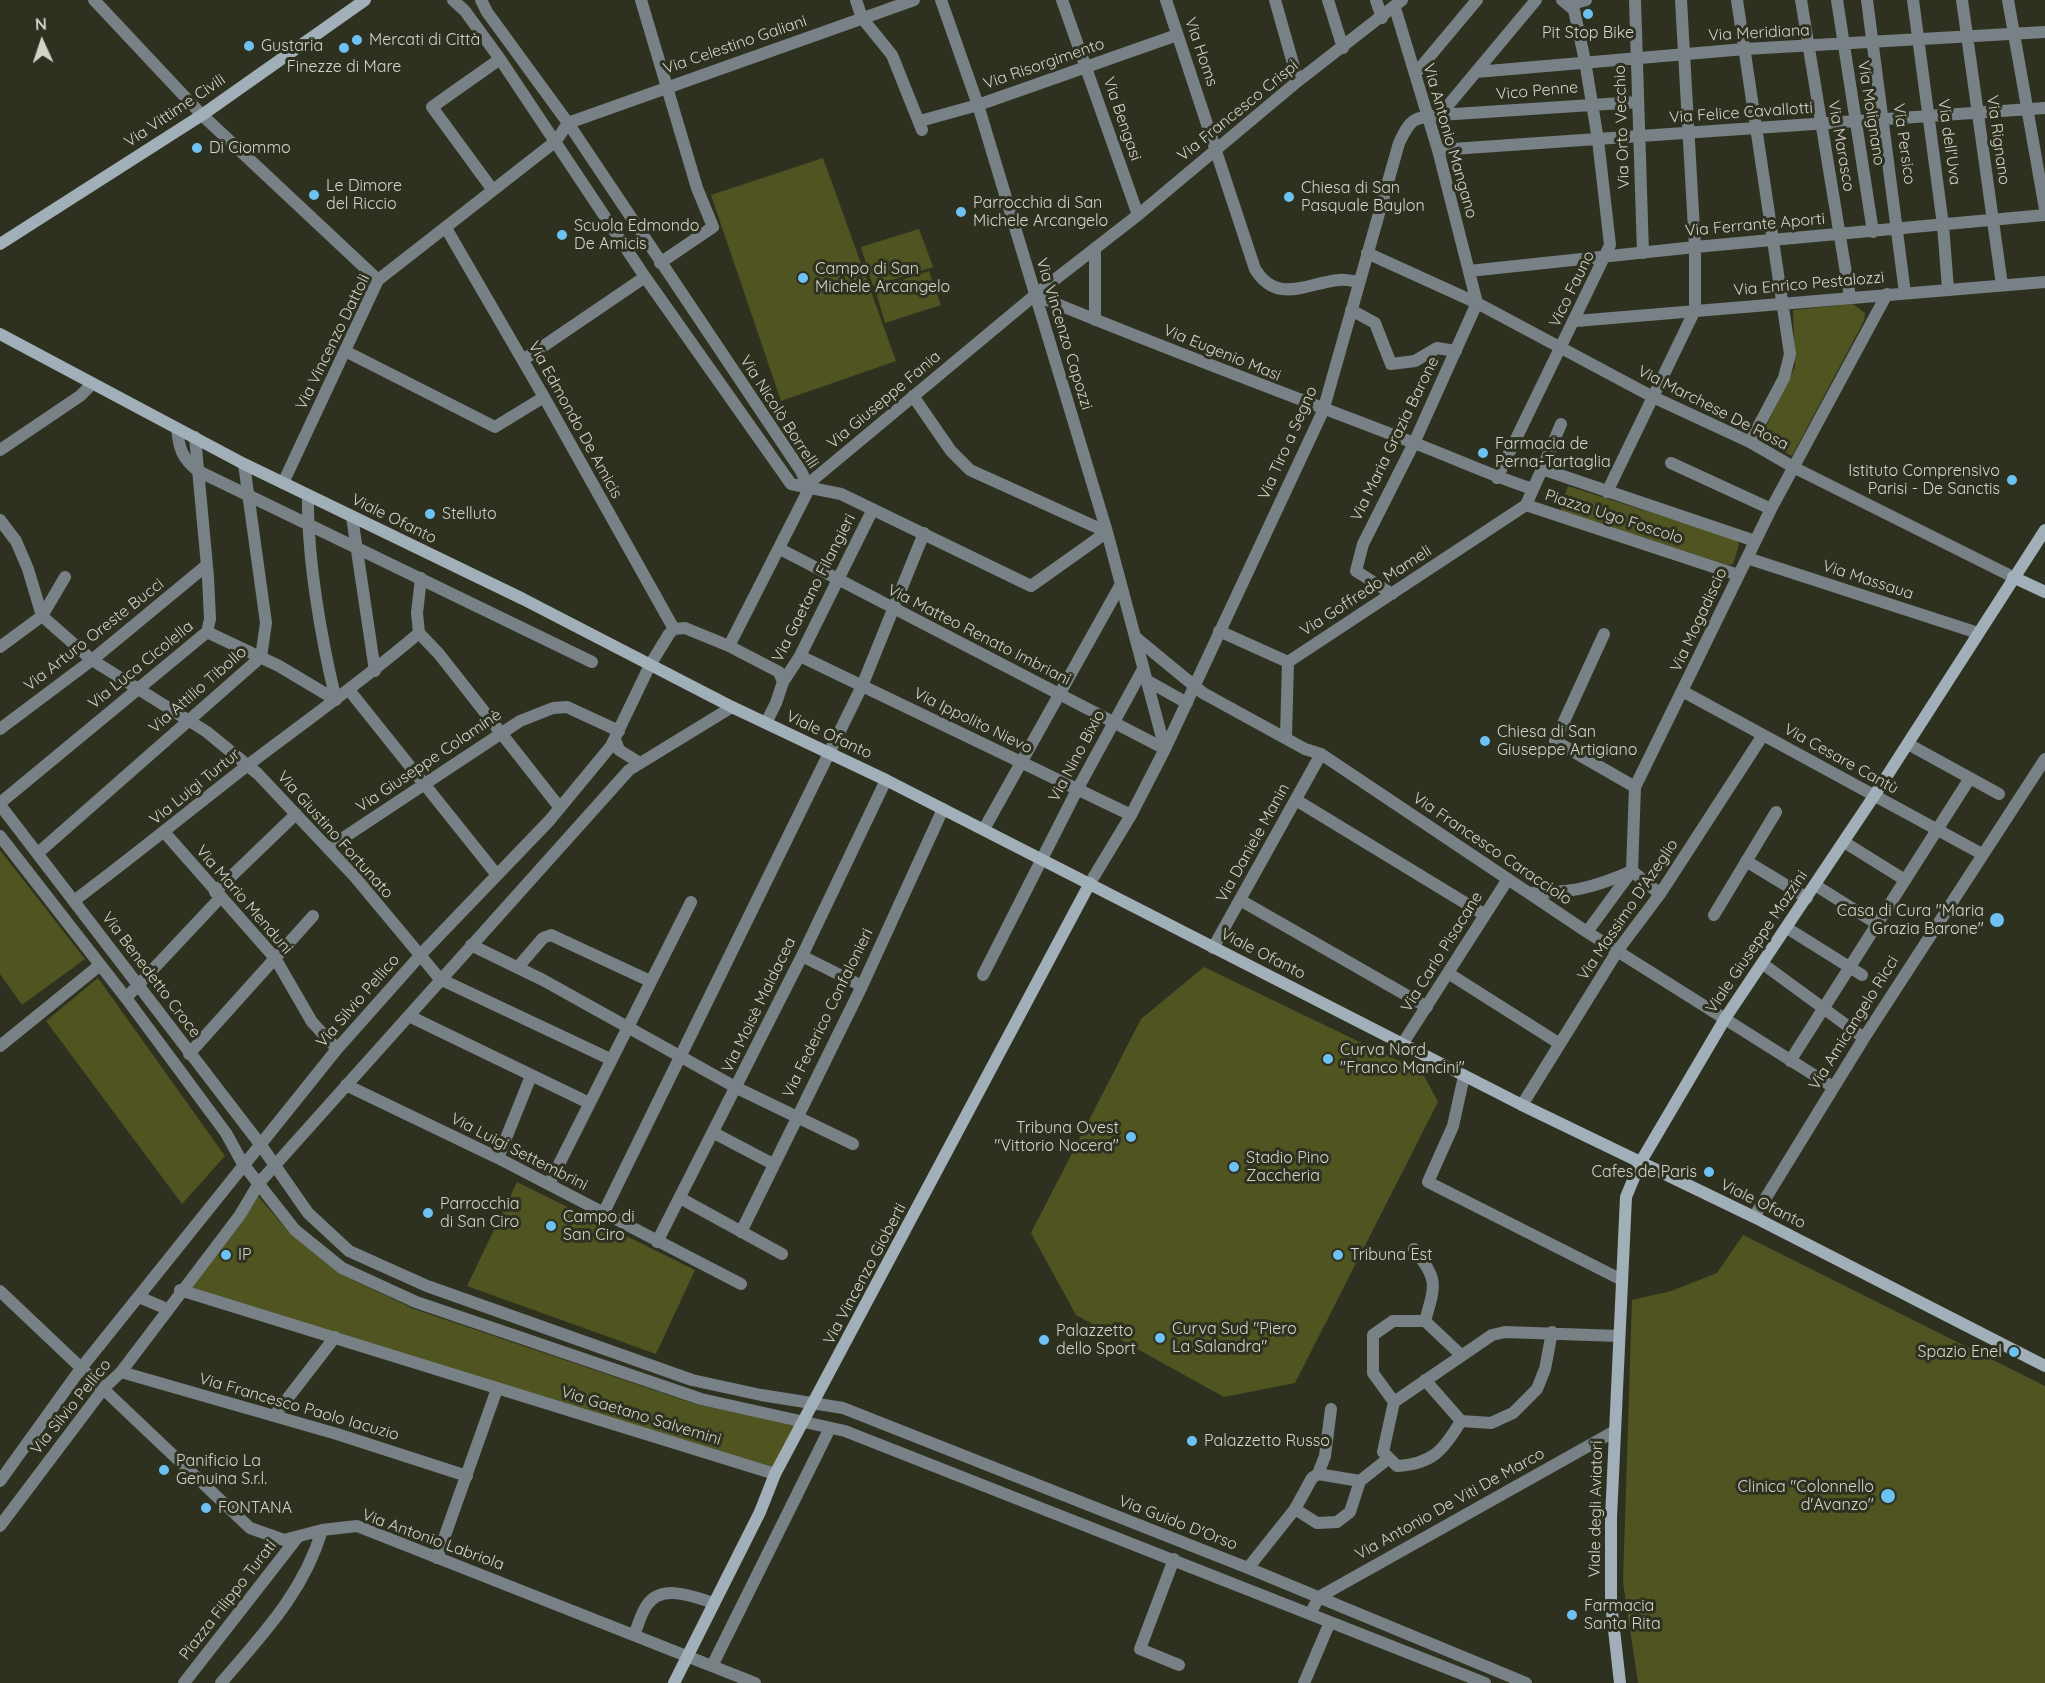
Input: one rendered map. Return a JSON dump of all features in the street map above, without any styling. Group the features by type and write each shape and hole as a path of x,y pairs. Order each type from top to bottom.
{"main road":[{"name":"Via Vittime Civili","path":"0,244 202,116 365,0"},
{"name":"Viale Ofanto","path":"0,334 244,464 650,664 732,707 830,752 984,829 1213,948 1404,1043 1464,1076 1754,1217 2045,1366"},
{"name":"Viale Giuseppe Mazzini","path":"1640,1163 1726,1017 1844,842 2045,530"},
{"name":"Via Marchese De Rosa","path":"2013,577 2045,592"},
{"name":"Via Vincenzo Gioberti","path":"674,1683 760,1512 775,1474 805,1423 1090,883"},
{"name":"Viale degli Aviatori","path":"1620,1683 1611,1603 1611,1518 1626,1197 1640,1163"}],"street":[{"path":"94,0 202,116 378,280"},
{"path":"457,4 479,0"},
{"name":"Via Nicolò Borrelli","path":"479,0 568,123 801,471 808,488"},
{"path":"641,0 665,88 697,188 713,227 660,263"},
{"path":"856,0 862,18"},
{"name":"Via Celestino Galiani","path":"568,123 914,0"},
{"name":"Via Vincenzo Capozzi","path":"942,0 978,105 1107,532 1165,749"},
{"name":"Via Bengasi","path":"1062,0 1138,215"},
{"name":"Via Homs","path":"1166,0 1255,269 1262,280 1269,285 1297,291 1340,279 1358,282"},
{"path":"1275,0 1298,81"},
{"path":"1329,0 1343,48"},
{"path":"1376,0 1382,18"},
{"path":"1414,74 1477,0"},
{"path":"1434,116 1476,72 1536,0"},
{"path":"1565,2 1586,0"},
{"name":"Via Orto Vecchio","path":"1635,0 1643,252"},
{"path":"1607,492 1695,310 1695,247 1686,133 1681,0"},
{"path":"1737,0 1782,302 1786,314 1790,354 1784,378 1750,442"},
{"name":"Via Marasco","path":"1801,0 1850,297"},
{"name":"Via Molignano","path":"1837,0 1872,232"},
{"name":"Via Persico","path":"1867,0 1899,230 1905,293"},
{"name":"Via dell'Uva","path":"1913,0 1943,225 1948,290"},
{"name":"Via Rignano","path":"1962,0 2002,285"},
{"path":"2008,0 2045,209"},
{"name":"Vico Fauno","path":"1497,478 1576,321 1610,245 1598,140 1585,61 1574,10 1565,2"},
{"name":"Via Nicolò Borrelli","path":"457,4 500,59 645,276 791,484 808,488"},
{"name":"Via Francesco Crispi","path":"1035,295 1138,215 1298,81 1398,4"},
{"name":"Via Antonio Mangano","path":"1398,4 1414,74 1434,116 1438,150 1470,277"},
{"name":"Via Risorgimento","path":"862,18 892,55 921,126 1177,35"},
{"name":"Via Meridiana","path":"1476,72 1745,49 2045,32"},
{"path":"492,189 432,107 500,59"},
{"name":"Vico Penne","path":"1434,116 1592,103 1637,102"},
{"name":"Via Felice Cavallotti","path":"1438,150 2045,108"},
{"name":"Via Tiro a Segno","path":"1090,883 1131,815 1165,749 1323,411 1399,143 1408,125 1416,117 1434,116"},
{"name":"Via Vincenzo Dattoli","path":"283,483 378,280 556,141 568,123"},
{"name":"Via Ferrante Aporti","path":"1470,277 1643,252 2045,215"},
{"name":"Via Edmondo De Amicis","path":"446,228 674,629"},
{"path":"1095,248 1095,320"},
{"name":"Via Marchese De Rosa","path":"1367,253 1477,303 1653,397 1750,442 1795,468 2013,577"},
{"path":"523,360 645,276"},
{"path":"1470,277 1477,303"},
{"name":"Via Enrico Pestalozzi","path":"1576,321 1782,302 2045,282"},
{"name":"Via Mogadiscio","path":"1632,871 1635,787 1684,692 1771,509 1887,294"},
{"name":"Via Eugenio Masi","path":"1035,295 1323,411 1414,443 1497,478 1533,489"},
{"name":"Via Giuseppe Fania","path":"729,646 814,479 1035,295"},
{"name":"Via Maria Grazia Barone","path":"1392,594 1356,571 1363,543 1414,443 1477,303"},
{"path":"1352,310 1375,323 1391,364 1415,361 1437,348 1456,351"},
{"path":"345,351 495,427 544,397"},
{"path":"0,450 80,396 92,384"},
{"path":"913,396 951,451 970,470 1107,532"},
{"path":"1542,469 1561,424"},
{"path":"177,429 179,449 184,460 198,471 248,493 592,662"},
{"name":"Via Luca Cicolella","path":"0,804 207,632 210,619 207,566 195,437"},
{"path":"1671,463 1771,509"},
{"name":"Via Attilio Tibollo","path":"38,853 261,657 266,623 244,464"},
{"name":"Piazza Ugo Foscolo","path":"1738,575 1526,505 1542,469 1755,541"},
{"name":"Via Gaetano Filangieri","path":"808,488 841,494 1031,586 1107,532"},
{"path":"308,495 307,523 328,666 336,700"},
{"name":"Via Goffredo Mameli","path":"1288,662 1526,505"},
{"name":"Via Gaetano Filangieri","path":"765,723 777,703 783,682 800,656 836,579 873,509"},
{"path":"352,517 375,671"},
{"path":"0,520 20,550 42,616"},
{"path":"603,1214 862,686 924,534"},
{"name":"Via Matteo Renato Imbriani","path":"780,549 893,610 1165,749"},
{"name":"Via Massaua","path":"1747,558 1978,633"},
{"name":"Via Arturo Oreste Bucci","path":"0,729 92,660 207,566"},
{"path":"0,647 42,616 65,577"},
{"path":"421,578 417,613 419,633 439,654 560,808"},
{"path":"984,829 1121,584"},
{"name":"Via Giustino Fortunato","path":"42,616 92,660 188,720 248,765 328,848 440,979 610,1059"},
{"path":"674,629 685,628 729,646 779,672 783,682"},
{"name":"Via Silvio Pellico","path":"0,1481 82,1367 337,1048 419,956 560,808 616,735 650,664 674,629"},
{"path":"1219,631 1288,662 1286,736"},
{"path":"207,632 261,657 336,700"},
{"name":"Via Luigi Turtur","path":"75,900 165,833 248,765 375,671 419,633"},
{"path":"1604,634 1555,741 1635,787"},
{"name":"Via Francesco Caracciolo","path":"1135,637 1195,687 1286,736 1305,749 1321,754 1587,932 1726,1017 1833,1087"},
{"name":"Via Ippolito Nievo","path":"800,656 1131,815"},
{"path":"1145,674 1187,703"},
{"name":"Via Nino Bixio","path":"983,975 1113,723 1145,674"},
{"path":"349,690 497,875"},
{"name":"Via Cesare Cantù","path":"1684,692 1982,854"},
{"name":"Via Giuseppe Colaminè","path":"328,848 500,732 553,708 567,707 616,735"},
{"name":"Via Silvio Pellico","path":"0,1526 104,1388 121,1372 180,1290 240,1215 259,1183 440,979 629,770 732,707"},
{"path":"616,735 619,750 640,763"},
{"name":"Via Massimo D'Azeglio","path":"1522,1105 1618,950 1660,894 1762,735"},
{"path":"1908,744 1999,794"},
{"name":"Via Daniele Manin","path":"1213,948 1321,754"},
{"name":"Via Amicangelo Ricci","path":"1754,1217 1864,1038 2045,759"},
{"path":"1790,1061 1970,778"},
{"name":"Via Moisè Maldacea","path":"657,1242 737,1088 886,780"},
{"path":"1296,800 1485,915"},
{"name":"Via Benedetto Croce","path":"0,804 260,1144 273,1166"},
{"name":"Via Federico Confalonieri","path":"741,1232 796,1116 862,986 943,809"},
{"path":"1714,915 1776,812"},
{"path":"126,998 218,895 296,814"},
{"name":"Via Mario Menduni","path":"165,833 275,958 312,1022 337,1048"},
{"name":"Via Benedetto Croce","path":"0,836 126,998 226,1133 243,1164 259,1183"},
{"path":"1844,842 1905,880"},
{"path":"1746,861 1807,897"},
{"path":"1632,871 1660,894"},
{"path":"1529,893 1563,892 1595,887 1632,871"},
{"path":"1587,932 1632,871"},
{"name":"Via Carlo Pisacane","path":"1404,1043 1508,879"},
{"path":"1815,885 1876,924"},
{"path":"1240,900 1427,1007"},
{"path":"549,1184 587,1102 691,902"},
{"path":"189,1054 313,916"},
{"path":"1787,928 1863,975"},
{"path":"85,946 100,934"},
{"path":"518,967 543,938 552,935 650,981"},
{"path":"471,945 518,967 737,1088 853,1144"},
{"path":"802,956 862,986"},
{"path":"1763,964 1864,1038"},
{"path":"0,1046 100,965"},
{"path":"1448,974 1560,1044"},
{"path":"409,1016 587,1102"},
{"path":"498,1158 531,1076"},
{"path":"1464,1076 1453,1126 1428,1182 1622,1280"},
{"name":"Via Luigi Settembrini","path":"346,1085 498,1158 741,1284"},
{"path":"714,1133 773,1164"},
{"path":"273,1166 308,1213 349,1251 427,1286 692,1380 761,1395 815,1403"},
{"name":"Via Gaetano Salvemini","path":"259,1183 295,1230 342,1268 416,1302 701,1400 805,1423"},
{"path":"680,1198 782,1254"},
{"path":"1414,1248 1432,1272 1433,1294 1425,1322"},
{"name":"Via Gaetano Salvemini","path":"180,1290 775,1474"},
{"name":"Via Antonio Labriola","path":"0,1291 250,1528 284,1540 322,1530 357,1526 754,1683"},
{"path":"139,1297 167,1309"},
{"path":"1394,1402 1373,1373 1373,1335 1393,1321 1425,1322 1461,1355"},
{"path":"521,1338 527,1322"},
{"path":"551,1348 557,1332"},
{"path":"1461,1421 1447,1445 1420,1465 1397,1466 1383,1452 1394,1402 1492,1335 1505,1332 1552,1332 1619,1336"},
{"path":"1425,1380 1461,1421 1491,1423 1513,1413 1537,1389 1545,1369 1552,1332"},
{"path":"274,1416 335,1337"},
{"name":"Via Francesco Paolo Iacuzio","path":"121,1372 274,1416 467,1476"},
{"path":"437,1558 497,1389"},
{"name":"Via Guido D'Orso","path":"815,1403 843,1408 896,1428 1248,1568 1526,1683"},
{"path":"1248,1568 1294,1509 1312,1478 1318,1474 1325,1456 1331,1409"},
{"path":"805,1423 844,1431 1482,1682"},
{"path":"712,1666 830,1428"},
{"name":"Via Antonio De Viti De Marco","path":"1319,1597 1615,1431"},
{"path":"1294,1509 1317,1523 1337,1522 1350,1512 1360,1481 1389,1458"},
{"path":"1318,1474 1360,1481"},
{"path":"221,1683 290,1602 314,1559 322,1530"},
{"name":"Piazza Filippo Turati","path":"184,1683 297,1538"},
{"path":"1174,1559 1140,1650 1179,1665"},
{"path":"634,1635 648,1603 664,1594 685,1594 714,1603"},
{"path":"1310,1614 1319,1597"},
{"path":"1304,1683 1329,1622"}],"green space":[{"name":"Campo di San Michele Arcangelo","path":"823,158 896,361 781,401 711,195"},
{"name":"Campo di San Michele Arcangelo","path":"919,229 933,267 873,286 861,247"},
{"name":"Campo di San Michele Arcangelo","path":"929,271 941,305 885,323 875,289"},
{"path":"1853,304 1865,313 1864,321 1792,456 1760,439 1795,367 1793,310"},
{"path":"1568,486 1737,540 1739,545 1733,564 1728,565 1562,511 1560,507"},
{"path":"0,850 85,959 22,1005 0,974"},
{"name":"Stadio Pino Zaccheria","path":"1204,967 1422,1072 1438,1102 1295,1383 1224,1397 1076,1315 1031,1233 1141,1019"},
{"path":"98,978 225,1156 182,1204 46,1021"},
{"name":"Campo di San Ciro","path":"517,1182 695,1270 656,1354 467,1286"},
{"path":"258,1196 288,1231 339,1273 414,1309 695,1404 795,1425 773,1469 189,1288"},
{"path":"1743,1235 2045,1386 2045,1683 1638,1683 1623,1582 1632,1300 1671,1291 1717,1273"}],"place":[{"name":"Pit Stop Bike","path":"1588,14"},
{"name":"Mercati di Città","path":"357,40"},
{"name":"Gustaria","path":"249,46"},
{"name":"Finezze di Mare","path":"344,48"},
{"name":"Di Ciommo","path":"197,148"},
{"name":"Le Dimore del Riccio","path":"314,195"},
{"name":"Chiesa di San Pasquale Baylon","path":"1289,197"},
{"name":"Parrocchia di San Michele Arcangelo","path":"961,212"},
{"name":"Scuola Edmondo De Amicis","path":"562,235"},
{"name":"Campo di San Michele Arcangelo","path":"803,278"},
{"name":"Farmacia de Perna-Tartaglia","path":"1483,453"},
{"name":"Istituto Comprensivo Parisi - De Sanctis","path":"2012,480"},
{"name":"Stelluto","path":"430,514"},
{"name":"Chiesa di San Giuseppe Artigiano","path":"1485,741"},
{"name":"Casa di Cura \"Maria Grazia Barone\"","path":"1997,920"},
{"name":"Curva Nord \"Franco Mancini\"","path":"1328,1059"},
{"name":"Tribuna Ovest \"Vittorio Nocera\"","path":"1131,1137"},
{"name":"Stadio Pino Zaccheria","path":"1234,1167"},
{"name":"Cafes de Paris","path":"1709,1172"},
{"name":"Parrocchia di San Ciro","path":"428,1213"},
{"name":"Campo di San Ciro","path":"551,1226"},
{"name":"IP","path":"226,1255"},
{"name":"Tribuna Est","path":"1338,1255"},
{"name":"Curva Sud \"Piero La Salandra\"","path":"1160,1338"},
{"name":"Palazzetto dello Sport","path":"1044,1340"},
{"name":"Spazio Enel","path":"2014,1352"},
{"name":"Palazzetto Russo","path":"1192,1441"},
{"name":"Panificio La Genuina S.r.l.","path":"164,1470"},
{"name":"Clinica \"Colonnello d'Avanzo\"","path":"1888,1496"},
{"name":"FONTANA","path":"206,1508"},
{"name":"Farmacia Santa Rita","path":"1572,1615"}]}
